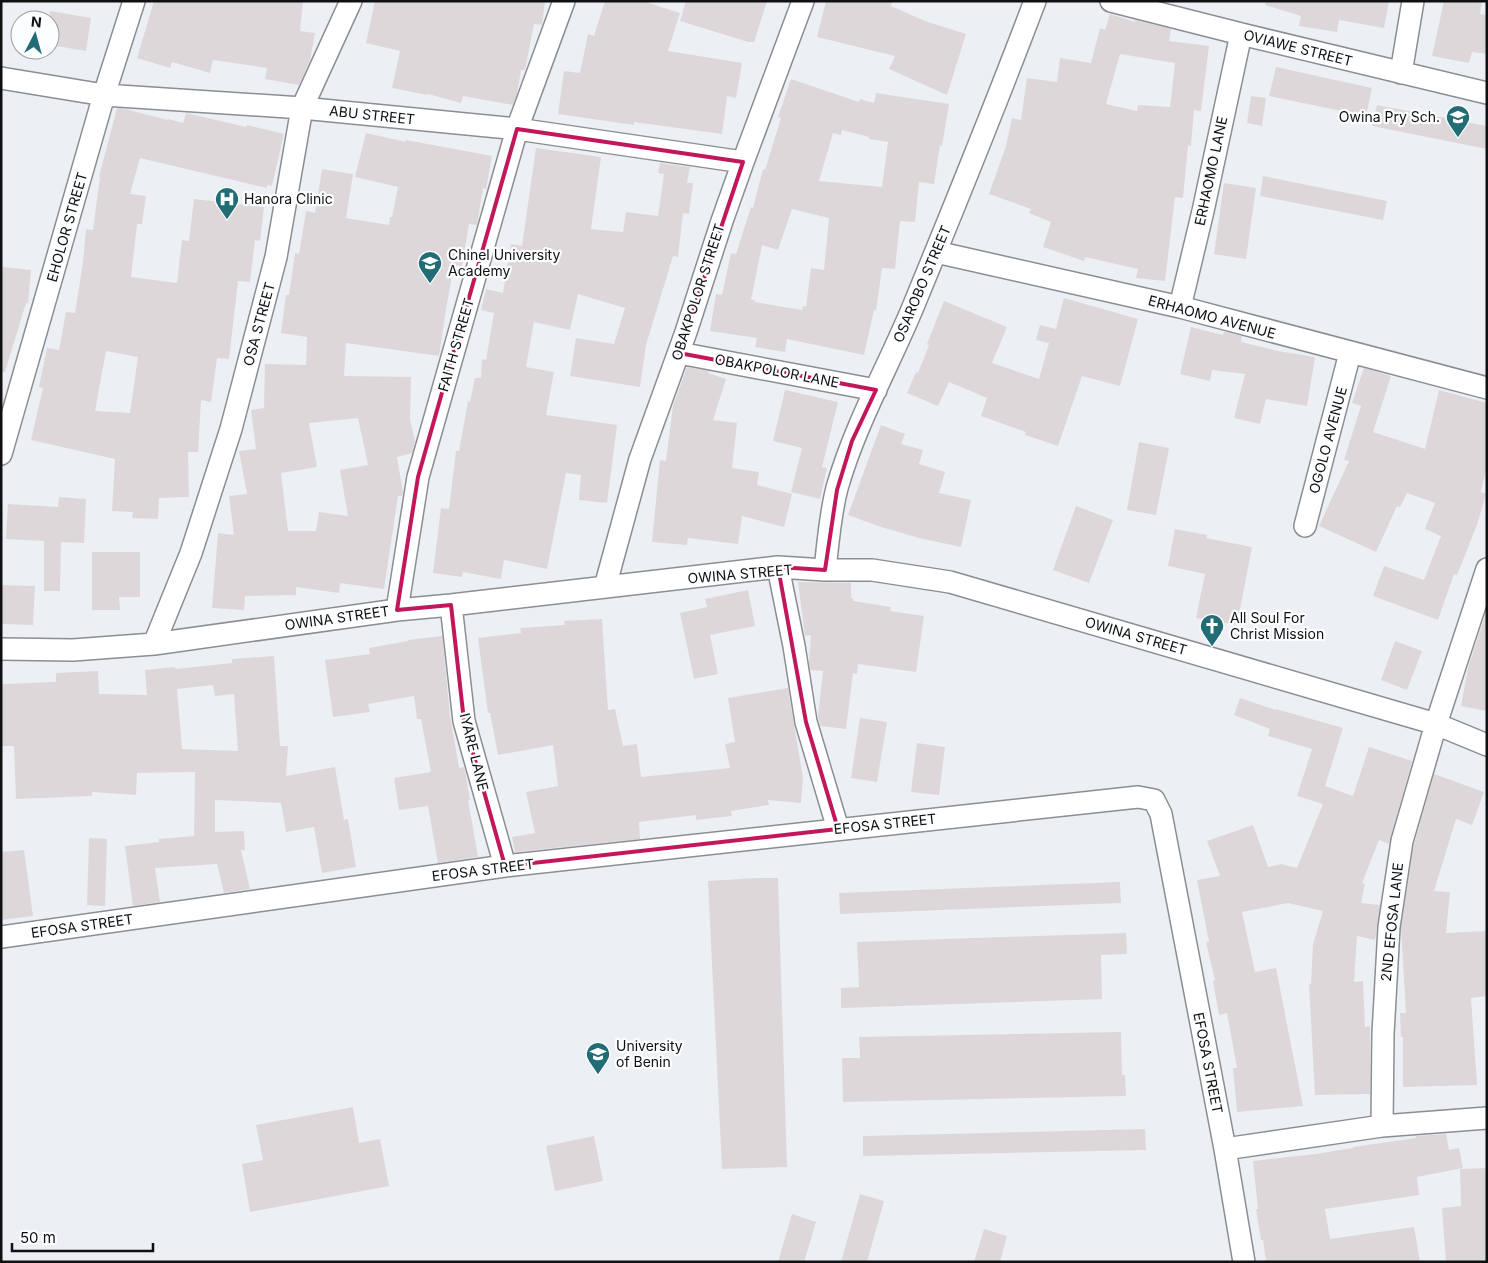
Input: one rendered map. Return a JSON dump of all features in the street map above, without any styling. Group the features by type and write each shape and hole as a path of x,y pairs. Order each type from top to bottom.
{"street":[{"name":"EHOLOR STREET","path":"1,454 104,95 134,1"},
{"name":"OSA STREET","path":"154,644 191,553 231,429 276,257 302,108 350,1"},
{"name":"FAITH STREET","path":"397,610 418,477 517,130 564,1"},
{"name":"OBAKPOLOR STREET","path":"605,587 640,459 679,353 743,162 803,1"},
{"name":"OSAROBO STREET","path":"825,570 836,490 852,441 898,344 981,144 1035,1"},
{"name":"OVIAWE STREET","path":"1111,1 1487,93"},
{"path":"1401,73 1413,1"},
{"name":"ERHAOMO LANE","path":"1180,307 1203,211 1240,34"},
{"name":"ABU STREET","path":"1,78 104,95 302,108 517,130 743,162"},
{"name":"ERHAOMO AVENUE","path":"936,252 1180,307 1487,388"},
{"name":"OBAKPOLOR LANE","path":"679,353 876,390"},
{"name":"OGOLO AVENUE","path":"1305,526 1350,353"},
{"path":"778,567 794,646 806,722 838,830"},
{"name":"OWINA STREET","path":"1,649 73,650 154,644 397,610 778,567 872,570 950,582 1436,724 1487,745"},
{"name":"2ND EFOSA LANE","path":"1382,1126 1383,1034 1389,927 1402,841 1436,724 1487,569"},
{"name":"IYARE LANE","path":"451,605 464,721 505,866"},
{"name":"EFOSA STREET","path":"1,937 505,866 1138,797 1154,800 1161,814 1225,1149"},
{"path":"1244,1262 1225,1149 1382,1126 1487,1118"}],"highlighted area":[{"path":"517,129 743,162 679,353 876,390 852,441 837,490 825,570 778,567 806,722 838,829 505,866 464,721 451,605 397,610 418,477"}],"building":[{"path":"154,1 303,1 300,31 315,33 310,60 299,85 265,79 267,68 213,60 210,73 172,62 170,68 137,58"},
{"path":"375,1 545,1 542,25 534,24 525,70 521,70 513,105 463,96 461,103 428,94 392,88 400,51 366,43"},
{"path":"605,1 642,1 680,13 668,51 742,63 736,98 727,96 722,134 634,122 634,125 558,114 564,71 580,73 588,34 594,36"},
{"path":"686,1 767,1 754,42 748,42 680,21"},
{"path":"826,1 892,1 891,6 925,21 966,34 947,95 889,69 895,56 817,37"},
{"path":"1266,1 1389,1 1384,28 1339,20 1337,32 1299,26 1301,16 1265,5"},
{"path":"1444,1 1482,1 1480,14 1487,15 1487,54 1472,52 1469,63 1432,56"},
{"path":"60,13 91,18 86,51 60,47"},
{"path":"1110,14 1135,22 1135,20 1171,29 1169,41 1209,46 1201,111 1194,110 1191,146 1188,145 1183,198 1175,197 1165,281 1136,278 1138,269 1085,257 1084,261 1043,247 1051,222 1029,213 1031,209 989,194 1006,146 1012,118 1021,120 1027,78 1057,82 1060,58 1091,63 1100,28 1105,30","holes":["1120,54 1175,63 1170,107 1138,105 1137,111 1106,104"]},
{"path":"1276,67 1372,88 1366,116 1269,96"},
{"path":"791,79 859,102 860,99 874,103 876,93 949,104 934,184 919,182 915,222 900,221 895,269 882,268 876,311 874,310 864,355 787,339 785,352 755,347 757,338 710,331 716,294 722,295 731,253 736,254 751,207 753,208 763,169 765,170 781,118 778,117","holes":["842,130 869,137 869,139 888,142 882,187 819,181 833,133 841,135","792,209 829,218 824,270 811,268 806,307 803,306 802,310 751,300 762,245 778,250"]},
{"path":"1251,96 1266,98 1262,126 1247,123"},
{"name":"Owina Pry Sch.","path":"1377,105 1487,126 1487,149 1372,126"},
{"path":"117,108 183,123 186,113 284,134 272,186 267,185 267,188 140,158 130,194 146,196 142,224 137,224 131,277 177,283 182,240 189,241 194,199 264,207 260,241 255,240 250,282 238,281 229,359 217,358 211,402 201,400 198,452 188,452 189,497 159,498 158,519 132,518 133,512 112,511 115,459 31,440 43,388 39,387 47,348 59,350 66,312 75,313 86,229 93,230 99,177","holes":["106,351 138,357 130,413 95,411"]},
{"path":"366,133 406,142 406,140 492,156 486,189 483,188 477,225 469,224 462,266 454,265 439,356 346,343 344,376 411,377 410,420 415,441 412,453 397,457 403,493 402,496 398,496 384,589 340,583 339,593 296,587 296,595 245,596 244,610 212,608 218,533 234,535 229,496 247,494 239,451 256,449 251,410 264,408 265,364 306,365 307,337 281,333 286,295 289,295 295,253 299,254 306,211 315,213 322,169 353,174 346,218 389,225 390,217 392,217 398,187 355,177","holes":["358,418 368,465 340,470 348,516 319,512 316,531 288,531 281,473 317,467 309,423"]},
{"path":"536,148 601,157 591,229 623,232 626,212 658,216 664,174 658,173 660,163 690,167 687,183 693,183 689,214 683,213 678,257 673,256 646,345 640,387 570,376 576,338 614,344 625,308 578,294 570,330 534,322 526,367 554,372 546,415 617,425 607,503 579,500 581,475 566,473 547,569 504,560 501,579 463,572 462,577 433,573 441,508 449,509 456,451 459,451 468,401 470,402 475,378 481,378 482,359 486,360 494,313 481,310 486,289 503,293 511,244 522,246"},
{"path":"1263,176 1387,201 1383,220 1260,196"},
{"path":"1224,183 1256,188 1246,259 1214,254"},
{"path":"3,267 31,270 28,303 26,303 5,372 1,372 1,284"},
{"path":"1064,298 1138,319 1120,386 1082,376 1058,446 1025,435 1026,432 981,416 987,398 949,382 938,406 907,393 916,372 918,373 944,301 1007,327 992,363 1039,379 1049,343 1036,340 1040,325 1056,329"},
{"path":"1191,327 1223,335 1226,332 1242,336 1241,342 1315,357 1307,406 1266,399 1260,424 1234,418 1245,374 1212,370 1210,381 1180,374"},
{"path":"687,367 709,371 708,373 726,379 713,420 737,423 732,468 759,472 757,485 792,494 784,527 742,516 738,544 688,538 687,545 652,542 660,460 666,461 673,406"},
{"path":"1364,368 1391,376 1373,432 1425,449 1439,390 1487,403 1487,465 1481,492 1486,494 1477,525 1457,575 1454,574 1438,620 1373,596 1384,566 1424,580 1441,536 1425,529 1435,503 1407,493 1400,507 1397,506 1376,552 1319,526 1349,461 1344,460 1361,406 1352,403"},
{"path":"785,390 838,402 822,467 827,468 820,499 791,492 802,448 773,441"},
{"path":"881,425 905,434 901,444 923,450 919,464 945,472 939,493 971,500 961,547 919,538 848,515"},
{"path":"1139,442 1169,448 1156,515 1127,510"},
{"path":"59,497 86,499 84,543 61,542 60,591 44,591 44,541 6,539 8,504 58,507"},
{"path":"1076,506 1113,520 1089,583 1053,570"},
{"path":"1175,529 1207,535 1206,538 1252,547 1237,625 1196,618 1205,574 1168,566"},
{"path":"92,552 140,552 140,597 119,597 120,610 92,610"},
{"path":"798,582 851,583 851,598 853,598 853,601 891,607 890,611 924,616 916,672 858,664 857,674 853,673 846,729 820,726 818,716 823,671 810,670 811,635 805,636"},
{"path":"1,585 35,586 33,625 1,624"},
{"path":"748,590 755,626 710,635 718,674 694,679 680,613 707,607 705,599"},
{"path":"1487,610 1487,711 1461,706 1468,668"},
{"path":"602,619 608,710 615,709 623,746 637,744 641,777 730,768 725,744 735,742 728,698 788,688 803,778 801,803 768,800 769,805 731,811 732,816 696,820 696,815 639,822 640,839 515,852 512,837 535,833 526,792 558,786 553,745 498,755 490,713 488,713 478,638 521,633 520,628 565,625 564,621"},
{"path":"442,636 450,715 459,768 464,767 465,770 478,857 438,863 428,806 399,810 394,778 431,772 421,719 417,719 414,696 368,704 370,712 333,717 325,660 370,654 369,648 408,640"},
{"path":"1395,641 1422,651 1407,690 1381,680"},
{"path":"274,656 280,746 288,746 286,776 335,767 344,820 348,819 356,867 322,873 314,827 286,832 281,803 215,800 215,832 244,831 245,850 241,850 250,889 224,893 217,864 155,868 160,902 133,906 125,846 159,842 159,839 194,836 195,772 137,773 136,795 92,792 92,796 16,799 14,746 1,746 1,684 56,682 56,673 98,671 99,694 147,695 145,670 232,663 232,659","holes":["213,685 215,696 234,694 238,751 182,749 177,689"]},
{"path":"1240,698 1343,728 1325,786 1353,796 1369,747 1412,761 1389,844 1379,840 1362,883 1365,884 1361,903 1380,905 1375,940 1357,936 1354,982 1363,981 1365,1027 1370,1026 1370,1094 1315,1095 1309,984 1311,984 1313,944 1323,911 1288,903 1242,912 1255,972 1276,968 1303,1106 1237,1112 1233,1068 1237,1068 1227,1013 1219,1015 1213,981 1215,980 1206,942 1209,942 1197,880 1220,876 1207,841 1253,825 1268,867 1281,864 1297,868 1323,804 1297,796 1312,749 1268,736 1270,729 1234,715"},
{"path":"860,718 887,722 877,782 851,778"},
{"path":"917,743 945,747 939,795 911,792"},
{"path":"1434,774 1484,792 1472,825 1456,819 1434,891 1450,892 1446,933 1487,931 1487,996 1471,998 1477,1085 1403,1087 1403,1037 1401,1037 1400,1013 1406,1013 1401,928 1414,844"},
{"path":"89,838 107,839 105,906 87,905"},
{"path":"24,850 33,916 1,920 1,852"},
{"path":"778,878 787,1167 722,1169 708,881"},
{"path":"1120,882 1121,903 840,914 839,893"},
{"path":"1126,933 1127,954 1101,955 1102,999 841,1008 841,988 859,987 857,942"},
{"path":"1121,1032 1122,1075 1125,1075 1126,1096 843,1102 842,1058 860,1058 859,1037"},
{"path":"353,1107 359,1143 380,1139 389,1186 250,1212 242,1164 263,1160 256,1125"},
{"path":"1145,1129 1146,1150 863,1156 863,1136"},
{"path":"1446,1134 1449,1150 1459,1148 1463,1168 1417,1177 1419,1195 1325,1209 1330,1239 1414,1227 1420,1262 1266,1262 1256,1209 1258,1209 1253,1161 1316,1154 1416,1138 1416,1136"},
{"path":"594,1136 603,1181 555,1191 546,1146"},
{"path":"1487,1168 1487,1262 1446,1262 1442,1208 1461,1206 1460,1169"},
{"path":"860,1194 884,1201 867,1262 841,1262"},
{"path":"792,1214 816,1222 804,1262 778,1262"},
{"path":"984,1229 1007,1236 1000,1262 974,1262"}],"place":[{"name":"Owina Pry Sch.","path":"1458,138"},
{"name":"Hanora Clinic","path":"227,220"},
{"name":"Chinel University Academy","path":"430,284"},
{"name":"All Soul For Christ Mission","path":"1212,647"},
{"name":"University of Benin","path":"598,1075"}]}
